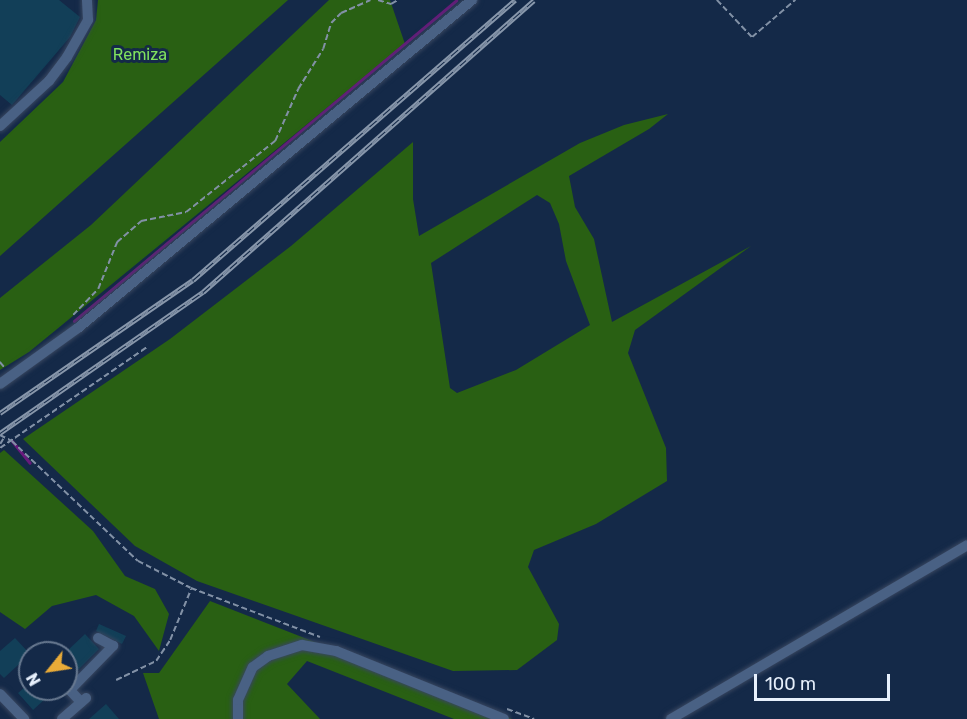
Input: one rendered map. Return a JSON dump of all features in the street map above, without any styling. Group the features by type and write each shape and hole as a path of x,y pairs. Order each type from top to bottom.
{"street":[{"path":"0,126 49,81 67,57 88,20 87,0"},
{"path":"0,384 87,321 472,0"},
{"path":"670,719 967,545"},
{"path":"62,719 84,700 70,690 113,646 98,638"},
{"path":"238,719 238,700 253,668 268,656 302,645 336,651 504,719"},
{"path":"0,694 24,719"}],"path":[{"path":"73,315 98,289 117,242 141,221 186,212 275,141 298,89 323,49 331,23 341,13 370,0"},
{"path":"378,0 391,4 398,0"},
{"path":"717,0 752,37 795,0"},
{"path":"0,448 147,347"},
{"path":"0,435 12,441 138,561 191,588 324,639"},
{"path":"0,444 3,438"},
{"path":"116,680 156,661 170,640 174,621 191,588"},
{"path":"501,706 534,719"}],"green space":[{"name":"Remiza","path":"98,0 288,0 0,256 0,142 63,82 96,20"},
{"path":"329,0 390,0 405,44 29,352 0,370 0,298 91,225"},
{"path":"668,114 649,129 569,176 575,207 594,239 612,322 751,246 635,330 628,353 666,448 667,481 596,524 534,550 528,567 559,624 557,640 517,670 453,671 197,581 135,546 23,439 170,339 291,246 413,142 413,199 419,236 580,143 624,125","holes":["537,195 550,203 559,224 566,261 590,325 516,370 457,393 450,388 431,263"]},
{"path":"4,450 93,531 125,576 155,589 169,614 159,651 134,616 96,595 52,606 25,629 0,612 0,453"},
{"path":"210,601 512,719 454,719 307,661 287,684 320,719 159,719 143,673 159,673"}],"building":[{"path":"0,0 59,0 80,17 70,37 12,105 0,95"},
{"path":"99,624 126,636 122,644 96,631"},
{"path":"85,634 99,649 78,670 78,641"},
{"path":"15,638 18,641 18,665 4,678 0,674 0,651"},
{"path":"25,701 43,701 33,710"},
{"path":"106,704 119,719 89,719"}],"waterway":[{"path":"74,321 456,0"},
{"path":"12,441 30,463"}],"railway":[{"path":"0,413 193,280 515,0"},
{"path":"0,433 203,292 534,0"}]}
